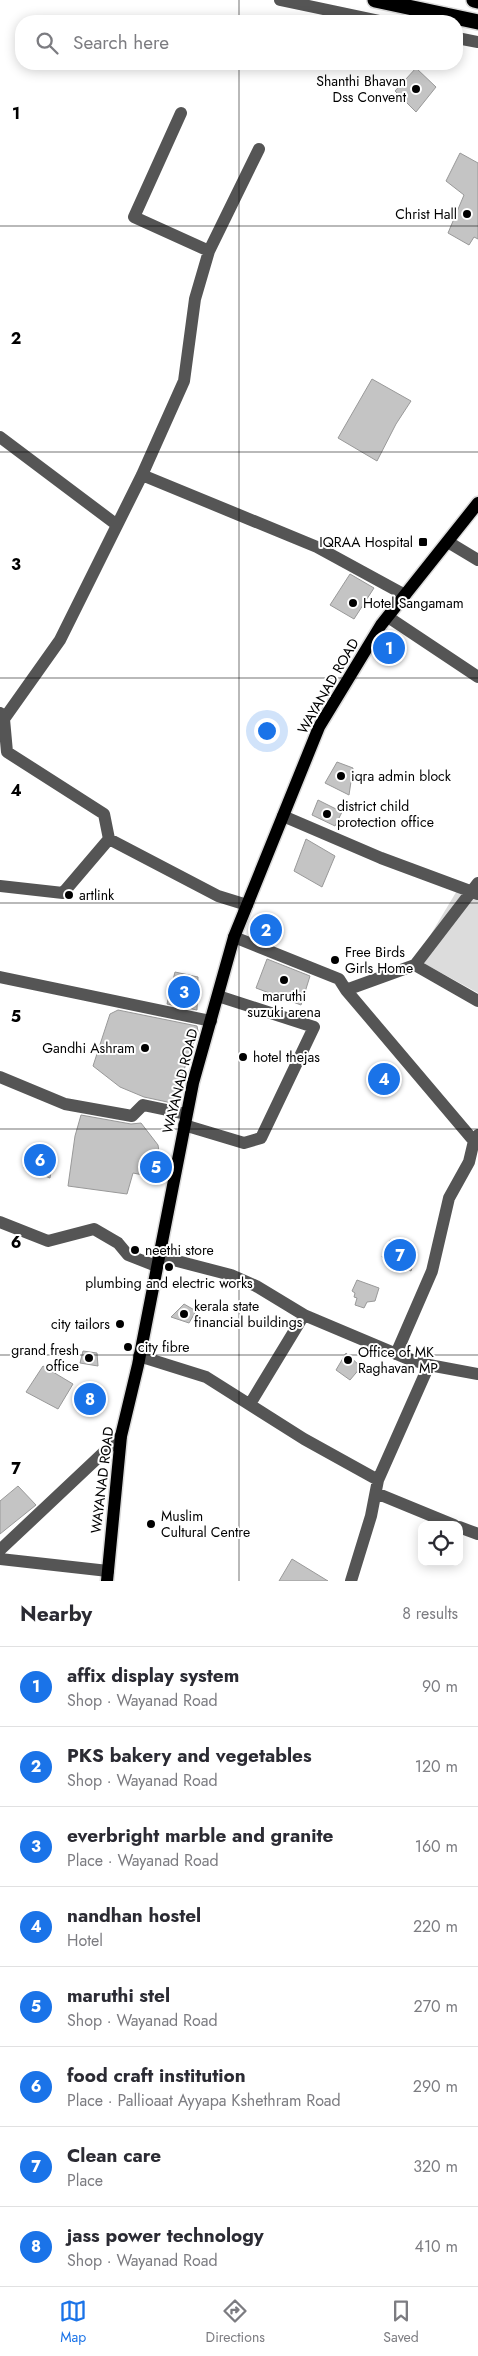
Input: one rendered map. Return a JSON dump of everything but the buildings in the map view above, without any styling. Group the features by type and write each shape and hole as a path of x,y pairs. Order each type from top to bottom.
{"highway":[{"path":"375,0 445,15"},
{"path":"463,19 478,22"}],"main road":[{"name":"WAYANAD ROAD","path":"108,1576 121,1436 140,1356 185,1120 234,938 319,727 388,617 478,503"}],"street":[{"path":"280,0 351,15"},
{"path":"463,39 478,42"},
{"path":"181,114 134,217 208,251"},
{"path":"109,839 104,814 7,752 2,716 60,640 142,475 184,381 195,298 208,251 259,149"},
{"path":"0,437 117,526"},
{"path":"142,475 317,547 405,595"},
{"path":"448,542 478,560"},
{"path":"388,617 478,677"},
{"path":"283,816 381,858 476,890 415,965 346,990"},
{"path":"0,886 63,893 109,839"},
{"path":"109,839 218,896 247,905"},
{"path":"234,938 339,979 346,990 476,1138 469,1162 449,1198 432,1272 396,1354"},
{"path":"415,965 478,1001"},
{"path":"0,976 211,1022"},
{"path":"0,1077 65,1104 132,1116 143,1106 244,1143 261,1138 314,1027 218,996"},
{"path":"0,1222 48,1241 94,1229 118,1243 128,1255 232,1275 256,1286 304,1315 396,1354 429,1365 478,1374"},
{"path":"250,1404 304,1315"},
{"path":"140,1356 206,1377 377,1486 446,1521"},
{"path":"351,1581 371,1516 377,1486 429,1365"},
{"path":"0,1550 121,1436"},
{"path":"463,1528 478,1534"},
{"path":"0,1559 108,1576"}],"shaded area":[{"path":"458,889 478,897 478,993 416,959"}],"place":[{"name":"Shanthi Bhavan Dss Convent","path":"416,89"},
{"name":"Christ Hall","path":"467,214"},
{"name":"IQRAA Hospital","path":"423,542"},
{"name":"Hotel Sangamam","path":"353,603"},
{"name":"affix display system","path":"389,648"},
{"name":"iqra admin block","path":"341,776"},
{"name":"district child protection office","path":"327,814"},
{"name":"artlink","path":"69,895"},
{"name":"PKS bakery and vegetables","path":"266,930"},
{"name":"Free Birds Girls Home","path":"335,960"},
{"name":"maruthi suzuki arena","path":"284,980"},
{"name":"everbright marble and granite","path":"184,992"},
{"name":"Gandhi Ashram","path":"145,1048"},
{"name":"hotel thejas","path":"243,1057"},
{"name":"nandhan hostel","path":"384,1079"},
{"name":"food craft institution","path":"40,1160"},
{"name":"maruthi stel","path":"156,1167"},
{"name":"neethi store","path":"135,1250"},
{"name":"Clean care","path":"400,1255"},
{"name":"plumbing and electric works","path":"169,1267"},
{"name":"kerala state financial buildings","path":"184,1314"},
{"name":"city tailors","path":"120,1324"},
{"name":"city fibre","path":"128,1347"},
{"name":"grand fresh office","path":"89,1358"},
{"name":"Office of MK Raghavan MP","path":"348,1360"},
{"name":"jass power technology","path":"90,1399"},
{"name":"Muslim Cultural Centre","path":"151,1524"}]}
